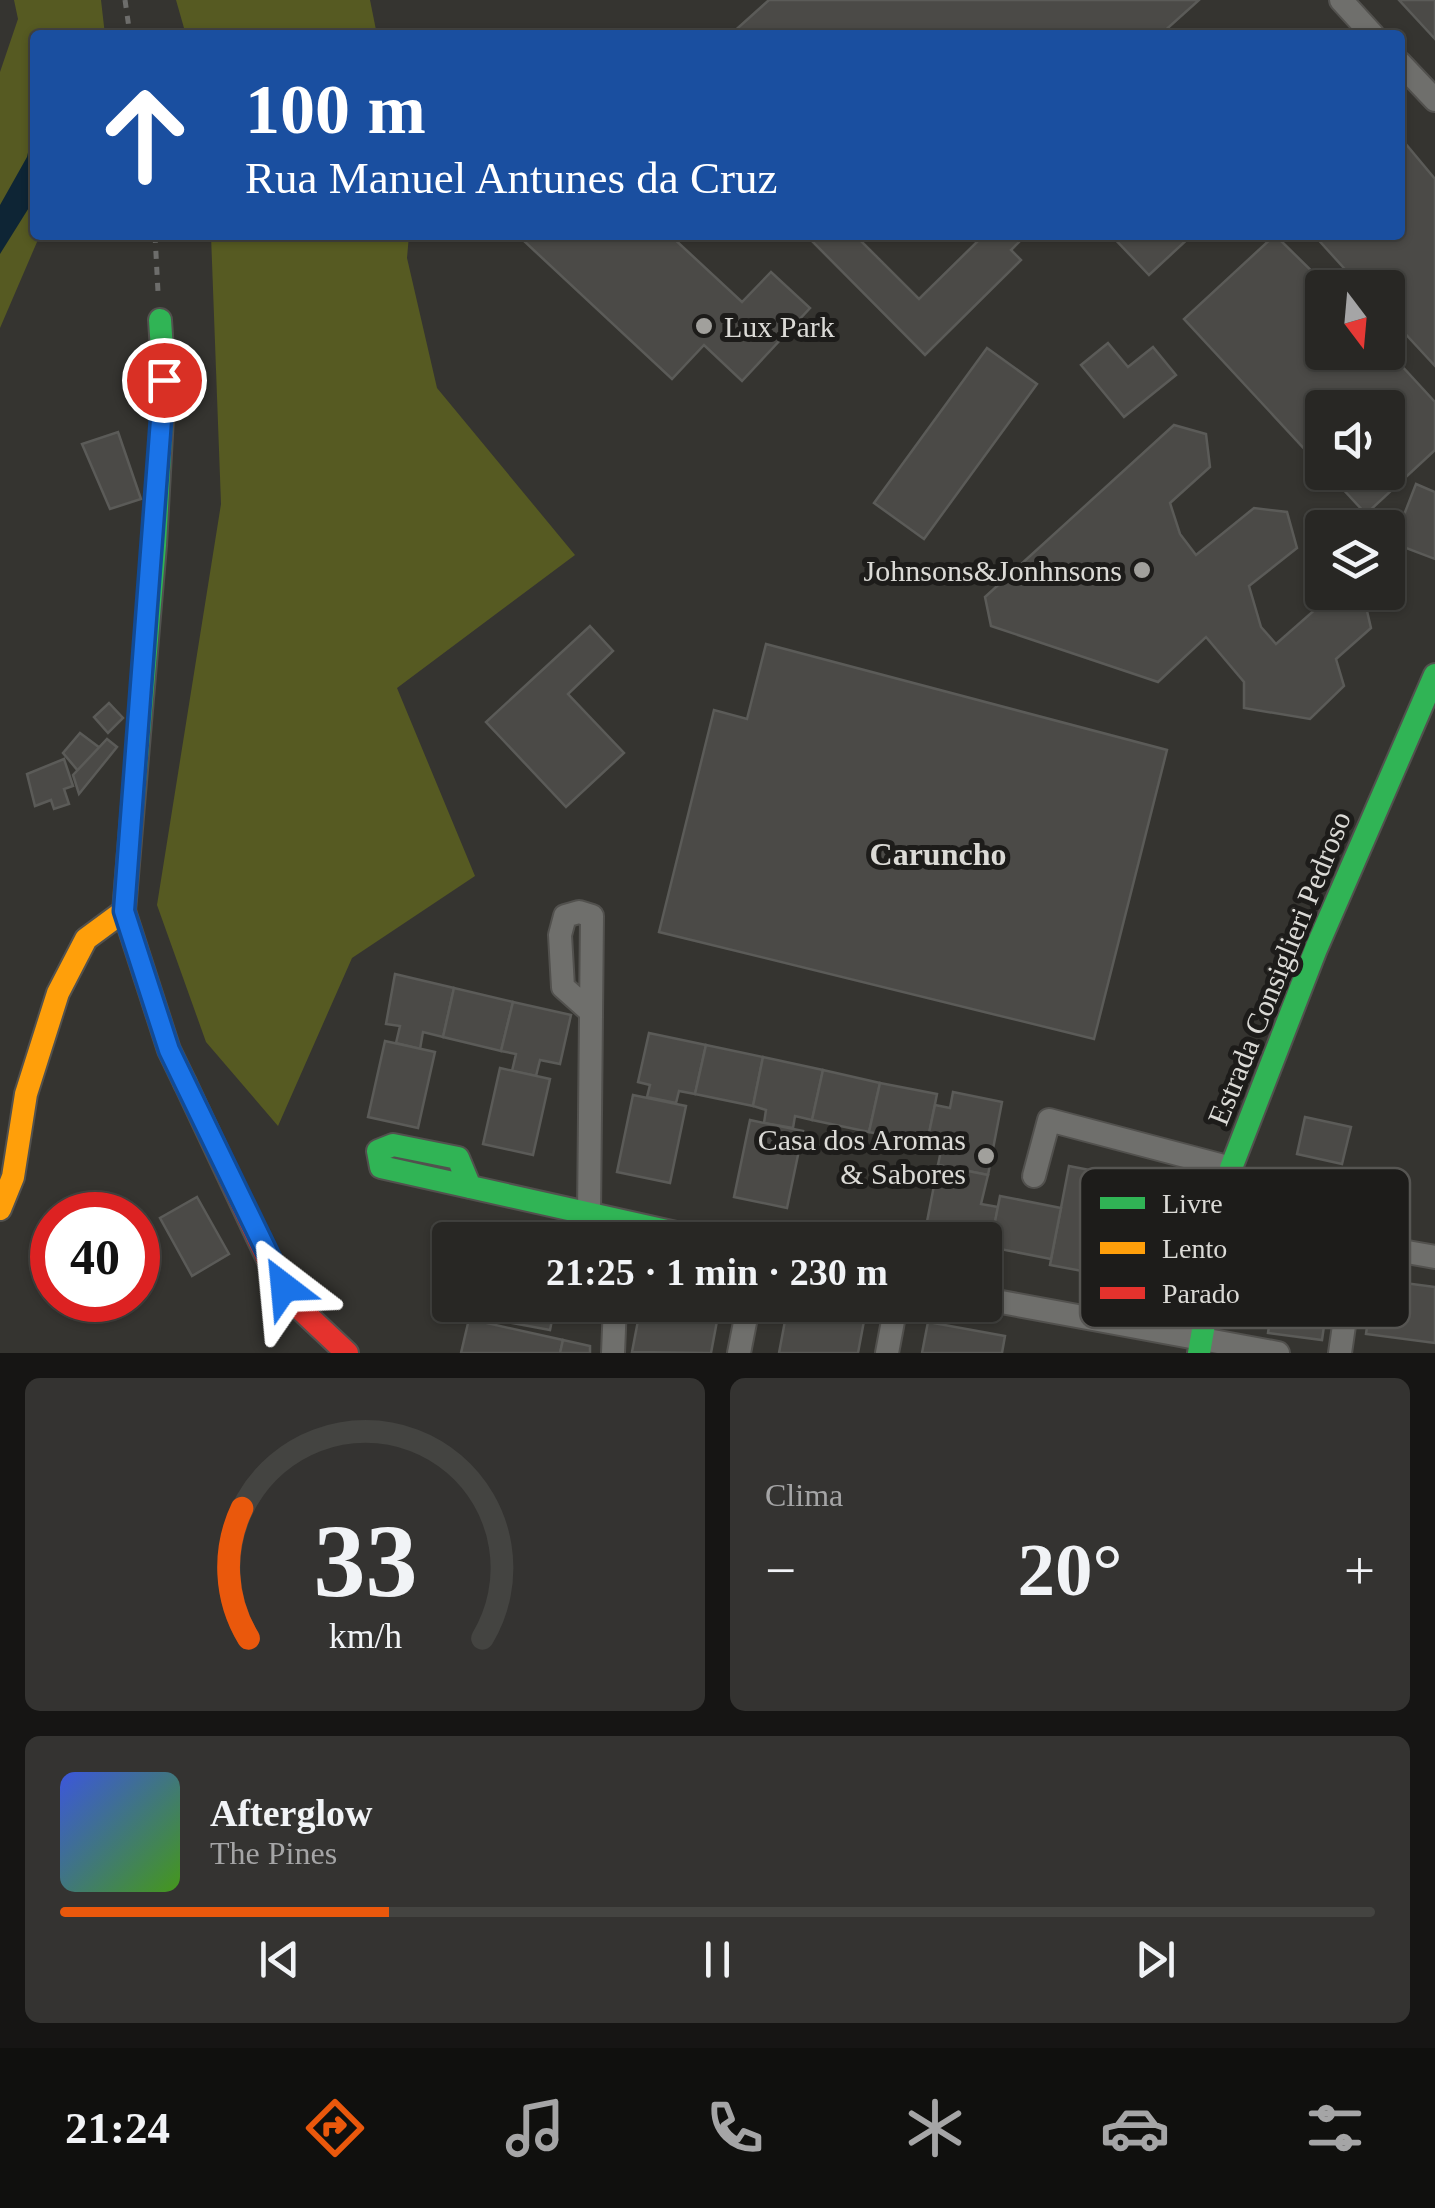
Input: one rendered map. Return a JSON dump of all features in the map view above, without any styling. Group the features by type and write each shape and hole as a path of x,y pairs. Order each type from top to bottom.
{"street":[{"path":"1340,0 1368,30"},
{"path":"1405,68 1435,100"},
{"path":"160,320 164,380 155,545 124,911 169,1050 272,1268 296,1305 347,1353"},
{"name":"Estrada Consiglieri Pedroso","path":"1231,1168 1316,949 1435,675"},
{"path":"0,1209 13,1177 26,1094 58,993 86,939 124,911"},
{"path":"590,1214 591,1012"},
{"path":"1034,1176 1049,1120 1231,1168"},
{"path":"470,1187 590,1214 603,1222"},
{"path":"1410,1253 1435,1257"},
{"path":"1002,1303 1080,1320"},
{"path":"613,1353 614,1322"},
{"path":"739,1353 745,1322"},
{"path":"887,1353 893,1322"},
{"path":"1115,1328 1200,1347 1278,1353"},
{"path":"1340,1353 1344,1328"}],"path":[{"path":"126,0 129,30"},
{"path":"155,240 160,320"}],"green space":[{"path":"14,0 101,0 104,30 30,30 30,240 38,240 0,328 0,72 18,19"},
{"path":"176,0 370,0 376,30 185,30"},
{"path":"211,240 409,240 407,258 437,388 575,555 397,688 475,876 352,958 278,1126 206,1042 157,905 221,504"}],"water":[{"path":"30,144 30,206 0,254 0,205 27,157"}],"building":[{"path":"769,0 1199,0 1166,30 736,30"},
{"path":"1399,0 1435,0 1435,39"},
{"path":"1405,143 1435,179 1435,366 1405,333 1405,270 1346,270 1319,240 1405,240"},
{"name":"Lux Park","path":"675,240 742,302 771,272 810,308 742,381 704,345 672,379 524,241"},
{"name":"Lux Park","path":"811,240 860,240 919,299 979,240 1021,240 1011,250 1021,260 925,355"},
{"path":"1116,240 1187,240 1149,275"},
{"path":"1270,240 1280,240 1311,270 1305,270 1305,370 1405,369 1435,402 1435,450 1405,478 1405,390 1305,390 1305,450 1184,319"},
{"path":"1108,343 1128,367 1153,347 1176,375 1124,417 1081,365"},
{"path":"987,348 1037,384 924,539 874,503"},
{"name":"Johnsons&Jonhnsons","path":"1174,425 1206,434 1210,467 1170,503 1180,534 1196,555 1254,508 1287,512 1297,548 1249,586 1261,627 1276,644 1315,610 1367,610 1371,628 1336,659 1344,686 1310,719 1244,708 1244,682 1206,637 1158,682 991,626 985,597"},
{"path":"118,432 141,499 110,509 82,444"},
{"path":"1416,484 1435,492 1435,559 1405,548 1405,512"},
{"path":"1344,490 1392,490 1370,510 1362,510"},
{"path":"590,626 613,651 568,694 624,753 566,807 486,722"},
{"path":"766,644 1167,750 1094,1039 659,932 714,710 747,719"},
{"path":"109,703 123,718 108,733 94,717"},
{"path":"80,733 100,748 79,772 63,753"},
{"path":"107,739 117,747 79,794 73,775"},
{"path":"64,759 73,786 64,789 69,804 54,809 51,800 35,806 27,774"},
{"path":"395,974 454,988 443,1037 423,1032 420,1049 396,1043 400,1026 386,1024"},
{"path":"454,988 513,1002 501,1051 443,1037"},
{"path":"513,1002 571,1015 560,1064 540,1060 536,1076 512,1071 516,1054 501,1051"},
{"path":"649,1033 706,1045 695,1094 679,1091 676,1103 647,1097 650,1085 638,1082"},
{"path":"385,1041 435,1052 418,1128 368,1117"},
{"path":"706,1045 763,1057 753,1106 695,1094"},
{"path":"763,1057 823,1070 812,1120 795,1116 793,1128 764,1123 766,1110 753,1106"},
{"path":"500,1068 550,1079 533,1155 483,1144"},
{"path":"823,1070 880,1083 869,1132 812,1120"},
{"path":"880,1083 937,1094 927,1144 869,1132"},
{"path":"953,1092 1002,1102 988,1175 938,1165 944,1136 929,1133 935,1105 950,1108"},
{"path":"633,1095 686,1106 670,1183 617,1172"},
{"path":"1305,1117 1351,1127 1342,1164 1297,1154"},
{"path":"750,1120 803,1131 787,1208 734,1197"},
{"path":"938,1165 988,1175 981,1204 998,1207 995,1222 927,1222"},
{"path":"1069,1166 1080,1168 1080,1271 1050,1265"},
{"path":"1000,1196 1061,1208 1051,1259 1002,1249 1002,1222 995,1222"},
{"path":"197,1197 229,1254 192,1276 160,1218"},
{"path":"1410,1284 1435,1287 1435,1343 1366,1334 1367,1328 1410,1328"},
{"path":"468,1322 563,1340 560,1353 461,1353"},
{"path":"506,1322 552,1322 550,1330"},
{"path":"638,1322 717,1322 711,1353 632,1352"},
{"path":"785,1322 864,1322 858,1353 779,1353"},
{"path":"928,1322 1005,1336 1002,1353 922,1353"},
{"path":"1269,1328 1324,1328 1322,1340 1268,1333"},
{"path":"563,1340 590,1346 590,1353 560,1353"}],"traffic: fast":[{"path":"124,911 155,545 164,380 160,320"},
{"path":"1231,1168 1316,949 1435,675"},
{"path":"393,1145 458,1158 470,1187 381,1167 378,1151 393,1145"},
{"path":"470,1187 627,1222"},
{"path":"1199,1353 1203,1328"}],"traffic: slow":[{"path":"0,1209 13,1177 26,1094 58,993 86,939 124,911 169,1050 185,1083"}],"traffic: jam":[{"path":"185,1083 272,1268 296,1305 347,1353"}],"place":[{"name":"Lux Park","path":"704,326"},
{"name":"Johnsons&Jonhnsons","path":"1142,570"},
{"name":"Casa dos Aromas & Sabores","path":"986,1156"}],"district":[{"name":"Caruncho","path":"938,854"}],"route":[{"path":"164,380 155,545 124,911 169,1050 284,1287"}]}
